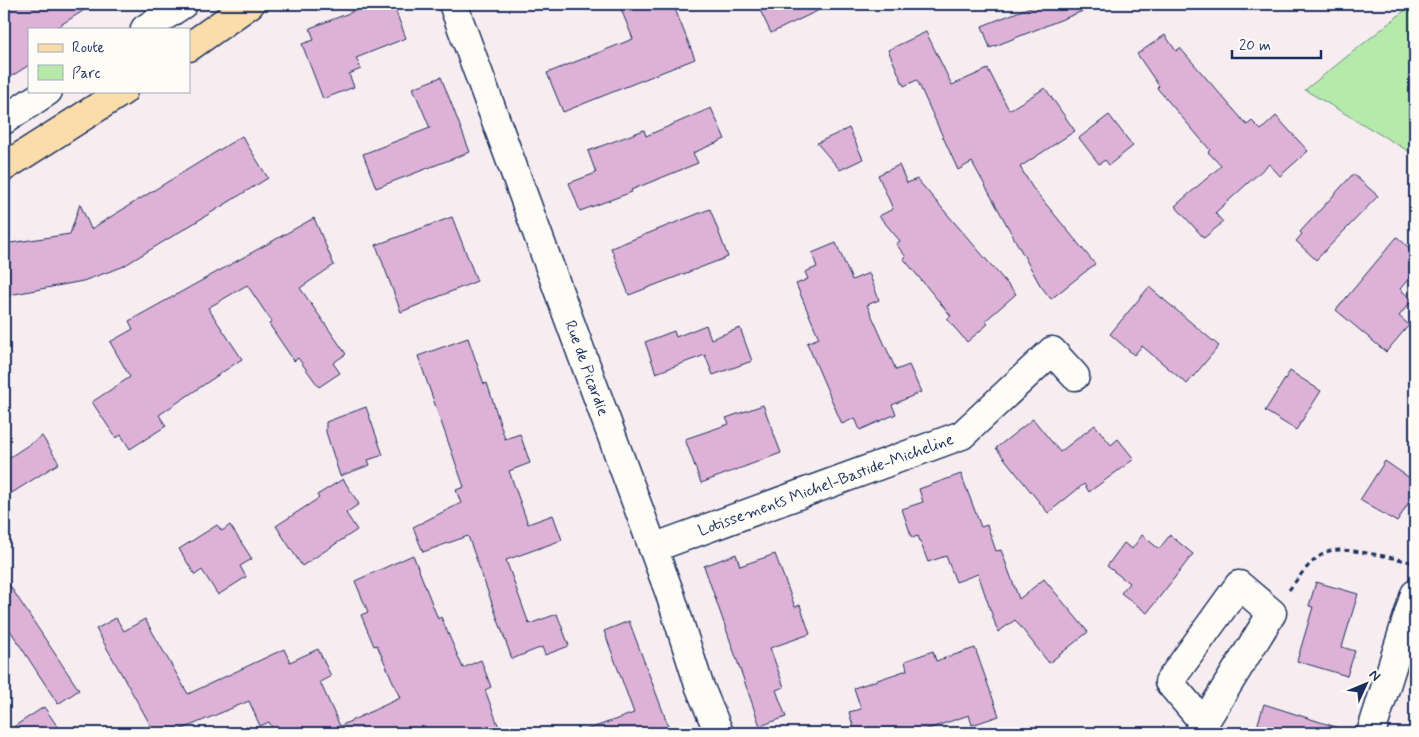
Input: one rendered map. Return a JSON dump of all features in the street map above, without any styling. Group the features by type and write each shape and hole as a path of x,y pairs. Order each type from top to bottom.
{"main road":[{"path":"190,46 250,4"},
{"path":"4,167 121,92"}],"street":[{"path":"148,28 184,4"},
{"name":"Rue de Picardie","path":"452,4 653,548 699,686 719,733"},
{"path":"4,120 46,92"},
{"name":"Lotissements Michel-Bastide-Micheline","path":"653,548 962,435 1052,351 1075,376"},
{"path":"1239,585 1272,612 1201,728 1169,682 1239,585"},
{"path":"1371,733 1415,594"}],"path":[{"path":"1272,612 1308,566 1329,551 1366,553 1415,563"}],"green space":[{"path":"1415,4 1415,155 1305,90"}],"building":[{"path":"4,4 94,4 56,28 28,28 28,66 4,81"},
{"path":"348,4 393,4 406,38 356,58 361,69 349,74 354,87 323,99 302,44 314,40 310,28 352,12"},
{"path":"619,4 673,4 695,59 563,112 547,73 633,39"},
{"path":"757,4 832,4 771,33"},
{"path":"1038,4 1098,5 990,48 982,26"},
{"path":"926,32 952,85 988,69 1009,110 1045,88 1075,131 1020,167 1032,187 1095,264 1051,299 1040,285 972,162 958,170 917,80 904,86 888,50"},
{"path":"1165,35 1176,51 1180,48 1247,125 1252,121 1261,130 1276,116 1308,151 1280,176 1269,164 1215,213 1223,222 1204,238 1175,206 1221,166 1208,152 1210,150 1157,88 1159,86 1137,54"},
{"path":"441,77 470,152 376,188 363,154 430,128 413,88"},
{"path":"711,108 725,139 693,153 698,163 631,190 632,192 580,211 569,183 596,173 588,151 644,130 646,136"},
{"path":"1109,115 1133,146 1109,165 1105,160 1099,164 1079,138"},
{"path":"849,128 863,159 840,170 817,143"},
{"path":"242,136 268,178 122,267 83,281 4,296 4,244 70,234 80,204 91,229"},
{"path":"899,165 907,183 917,179 1016,294 985,321 988,324 967,342 947,319 951,316 903,258 906,257 896,244 900,241 879,216 893,209 878,175"},
{"path":"1353,174 1378,196 1316,260 1296,241 1302,234 1300,232"},
{"path":"710,209 728,257 629,295 611,248"},
{"path":"452,217 477,281 401,312 376,245"},
{"path":"314,218 334,265 300,288 346,354 333,363 340,373 319,387 298,358 294,361 269,324 272,322 247,285 208,308 242,359 159,415 166,426 130,449 121,435 116,438 92,402 130,377 110,342 133,329 129,321"},
{"path":"1397,237 1415,253 1415,271 1400,289 1412,300 1399,316 1409,325 1386,352 1336,310"},
{"path":"836,243 852,280 869,273 879,300 867,305 896,370 909,365 921,392 892,405 896,414 860,430 855,418 842,424 807,343 819,338 796,284 808,279 805,272 817,267 812,253"},
{"path":"1149,287 1219,346 1187,384 1142,346 1134,355 1110,334"},
{"path":"706,325 711,339 740,328 752,361 713,375 705,355 656,373 645,342 674,331 676,337"},
{"path":"468,338 484,384 487,383 505,439 520,434 530,463 509,471 528,524 553,515 562,540 506,560 529,624 557,614 569,646 545,655 542,647 512,659 468,536 423,552 413,527 461,503 456,490 464,487 418,356"},
{"path":"1290,371 1321,391 1296,430 1265,411"},
{"path":"763,405 781,453 701,483 685,439 729,424 726,418"},
{"path":"366,407 383,455 368,460 370,465 340,476 326,432 326,422"},
{"path":"1033,419 1060,452 1095,425 1111,445 1118,439 1134,459 1089,492 1084,484 1048,513 996,448"},
{"path":"42,436 59,463 4,498 4,461"},
{"path":"1385,461 1414,481 1413,495 1397,522 1360,500"},
{"path":"961,474 981,527 987,525 996,551 1001,550 1019,599 1044,579 1088,632 1049,663 1015,620 998,632 978,574 956,582 946,556 928,562 918,536 912,538 902,509 923,502 919,489"},
{"path":"343,479 359,504 346,513 357,530 302,566 276,526 319,498 317,495"},
{"path":"217,525 222,531 230,525 252,559 240,566 246,577 218,595 202,570 195,575 179,549"},
{"path":"1142,535 1159,549 1170,535 1193,554 1147,613 1121,593 1129,583 1107,566 1124,543 1132,549"},
{"path":"736,554 740,566 775,554 795,607 800,605 810,634 770,648 784,687 776,690 786,717 760,726 704,566"},
{"path":"413,555 438,619 441,617 463,668 481,660 491,687 485,690 501,733 275,733 269,722 260,726 249,701 173,733 155,733 96,629 116,618 124,631 145,619 188,694 284,649 290,662 318,649 331,676 320,682 340,726 400,698 377,645 374,646 361,615 368,612 355,581"},
{"path":"4,577 79,690 58,704 4,621"},
{"path":"1316,582 1358,594 1342,647 1355,651 1347,676 1297,661 1313,607 1309,606"},
{"path":"629,621 671,733 587,733 586,730 634,713 604,631"},
{"path":"975,648 999,716 972,725 969,715 916,733 855,733 849,712 861,709 854,688 907,670 905,661 933,651 936,661"},
{"path":"1264,704 1339,728 1338,733 1255,733"},
{"path":"44,707 62,733 4,733"}]}
